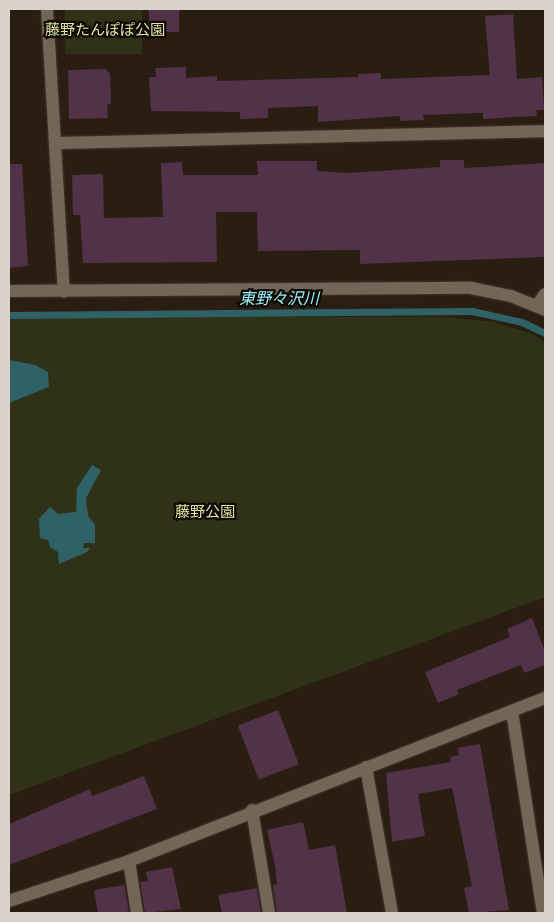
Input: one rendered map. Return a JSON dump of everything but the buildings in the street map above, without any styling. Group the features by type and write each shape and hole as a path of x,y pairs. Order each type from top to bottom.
{"street":[{"path":"47,9 64,291"},
{"path":"56,144 545,131"},
{"path":"9,291 470,288 543,303"},
{"path":"9,901 129,861 252,810 545,698"},
{"path":"512,711 543,913"},
{"path":"366,766 392,913"},
{"path":"252,810 268,913"},
{"path":"129,861 137,913"}],"green space":[{"name":"藤野たんぽぽ公園","path":"65,9 142,9 142,54 65,54"},
{"name":"藤野公園","path":"9,317 443,317 494,322 532,334 545,342 545,597 9,795"}],"water":[{"path":"9,360 35,365 48,372 49,387 9,403"},
{"path":"92,465 101,470 86,498 88,516 95,525 95,543 84,543 83,548 90,548 87,552 59,564 58,552 50,547 48,540 40,538 39,519 50,507 58,514 76,512 77,488"}],"waterway":[{"name":"東野々沢川","path":"9,315 472,311 522,322 545,333"}]}
